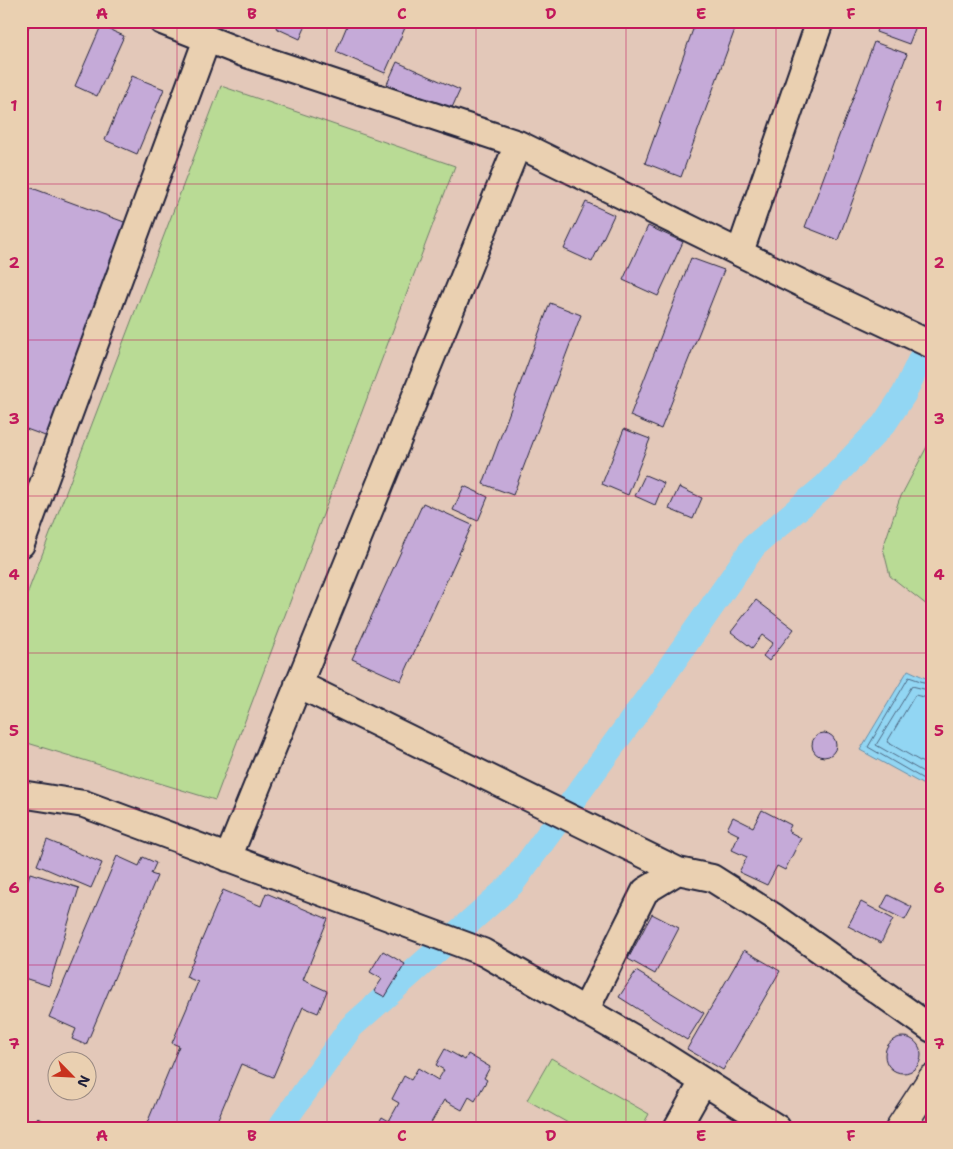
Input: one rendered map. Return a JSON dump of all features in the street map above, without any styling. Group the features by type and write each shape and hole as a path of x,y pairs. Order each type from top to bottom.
{"street":[{"path":"162,21 243,53 518,144 932,345"},
{"path":"740,252 820,21"},
{"path":"21,544 208,39"},
{"path":"228,858 518,144"},
{"path":"298,684 678,871 712,878 774,917 932,1029"},
{"path":"21,794 84,804 483,952 585,1011 777,1128"},
{"path":"585,1011 645,891 678,871"},
{"path":"900,1128 932,1079"},
{"path":"677,1128 703,1082"}],"green space":[{"path":"221,86 455,166 215,800 21,741 21,610"},
{"path":"932,437 932,609 890,576 883,548 899,500"},
{"path":"551,1058 649,1114 641,1128 577,1128 527,1100"}],"water":[{"path":"908,670 932,681 931,789 860,750"}],"building":[{"path":"21,21 31,21 21,45"},
{"path":"278,21 308,21 300,39 276,28"},
{"path":"349,21 408,21 385,73 336,52"},
{"path":"696,21 738,21 681,177 645,163"},
{"path":"880,21 918,21 909,44 876,32"},
{"path":"101,26 124,36 97,96 75,86"},
{"path":"874,42 907,54 838,240 805,227"},
{"path":"397,62 460,90 450,112 387,84"},
{"path":"132,76 164,89 137,154 105,140"},
{"path":"21,184 127,223 48,437 21,427"},
{"path":"586,202 614,215 592,262 564,249"},
{"path":"648,226 683,242 658,296 623,280"},
{"path":"691,258 724,270 661,429 630,416"},
{"path":"550,303 581,315 513,495 483,484"},
{"path":"624,429 650,439 628,495 602,484"},
{"path":"645,475 664,483 655,505 635,496"},
{"path":"464,486 488,497 478,521 453,510"},
{"path":"679,487 702,498 693,519 669,509"},
{"path":"423,503 472,525 401,681 352,659"},
{"path":"756,600 794,629 769,661 763,656 773,643 762,635 752,648 731,632"},
{"path":"824,733 829,734 835,740 835,750 829,756 824,757 819,756 813,750 812,745 813,740 819,734"},
{"path":"762,810 791,825 788,831 801,838 785,870 777,866 767,885 739,872 747,857 732,850 739,835 727,829 733,817 753,827"},
{"path":"47,840 102,863 91,888 37,865"},
{"path":"117,856 139,866 143,857 156,863 151,874 157,876 86,1045 72,1039 76,1029 49,1017"},
{"path":"30,873 79,888 49,986 21,977 21,900"},
{"path":"223,890 261,906 266,893 328,919 303,980 327,991 318,1013 303,1007 273,1077 241,1064 214,1128 145,1128 179,1046 172,1043 198,982 186,977"},
{"path":"888,895 912,907 905,920 881,908"},
{"path":"861,902 893,919 881,943 848,926"},
{"path":"652,914 679,928 655,974 628,959"},
{"path":"744,950 780,971 723,1070 687,1049"},
{"path":"383,951 405,964 385,997 374,991 382,979 370,972"},
{"path":"636,971 704,1013 687,1040 619,997"},
{"path":"903,1037 910,1038 916,1042 920,1048 920,1062 916,1068 910,1072 903,1073 896,1072 890,1068 886,1062 885,1055 886,1048 890,1042 896,1038"},
{"path":"445,1049 465,1060 468,1054 490,1067 484,1078 487,1080 475,1101 469,1097 462,1110 444,1100 428,1128 376,1128 382,1117 389,1121 399,1103 392,1099 404,1076 411,1080 418,1068 438,1080 444,1070 436,1065"},
{"path":"932,1111 932,1128 922,1128 922,1127"},
{"path":"37,1118 61,1128 33,1128"}],"waterway":[{"path":"279,1128 351,1027 512,884 660,681 754,546 825,486 884,424 904,394 932,334"}]}
